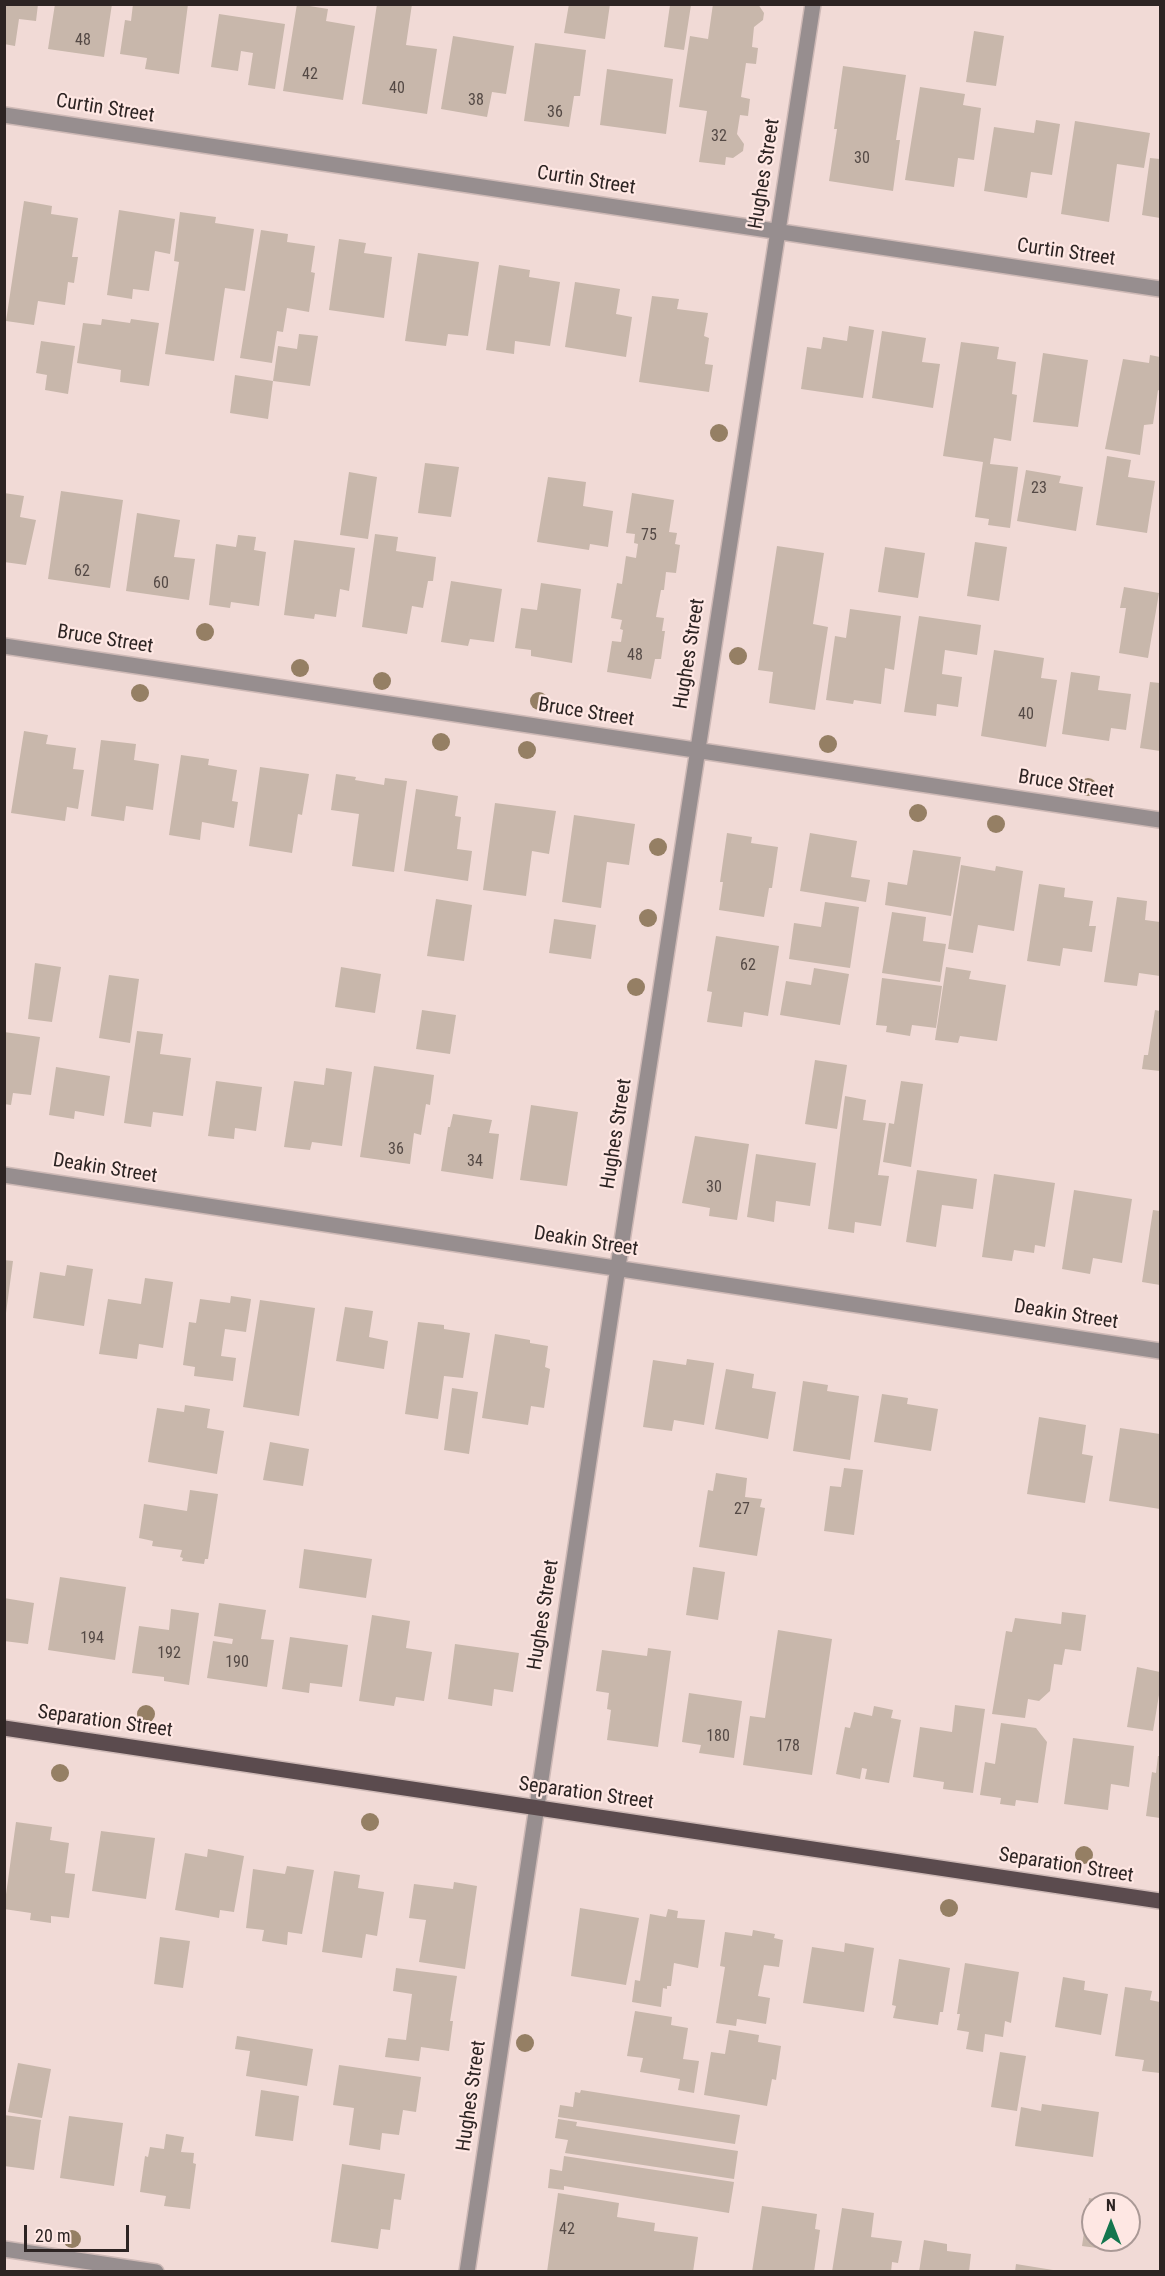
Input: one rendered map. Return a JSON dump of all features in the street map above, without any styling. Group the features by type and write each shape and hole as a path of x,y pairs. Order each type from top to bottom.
{"main road":[{"name":"Separation Street","path":"4,1728 1161,1901"}],"street":[{"name":"Hughes Street","path":"467,2271 618,1267 813,4"},
{"name":"Curtin Street","path":"4,115 1161,289"},
{"name":"Bruce Street","path":"4,646 1161,820"},
{"name":"Deakin Street","path":"4,1175 1161,1351"},
{"path":"4,2249 156,2271"}],"building":[{"path":"4,4 38,4 36,21 19,19 15,46 4,44"},
{"path":"55,4 112,4 104,57 48,49"},
{"path":"133,4 188,4 179,74 145,69 147,58 120,54 125,20 131,21"},
{"path":"297,4 328,9 326,21 355,26 343,100 283,91"},
{"path":"377,4 412,4 406,45 437,49 427,114 362,104"},
{"path":"569,4 610,4 605,39 564,33"},
{"path":"713,4 758,4 764,13 763,20 754,27 752,47 758,48 756,64 746,63 741,97 750,99 748,116 740,115 737,134 744,144 743,151 733,158 726,157 725,165 699,162 707,111 679,107 690,36 708,39"},
{"path":"670,5 691,5 684,50 664,47"},
{"path":"219,14 285,24 275,89 248,85 253,53 241,51 238,71 211,67"},
{"path":"974,31 1004,36 996,86 966,82"},
{"path":"453,36 514,46 506,94 492,92 487,117 441,109"},
{"path":"535,43 586,50 580,96 574,96 569,127 524,121"},
{"path":"843,66 906,75 896,140 900,140 893,191 829,181"},
{"path":"607,69 673,79 666,134 600,125"},
{"path":"920,87 965,94 963,105 981,108 974,160 958,158 954,187 905,180"},
{"path":"1036,120 1060,124 1052,175 1031,172 1027,198 984,191 994,127 1034,133"},
{"path":"1075,121 1150,133 1144,168 1117,164 1109,222 1061,214"},
{"path":"1150,158 1160,159 1160,218 1142,215"},
{"path":"24,201 52,206 51,214 78,218 72,257 78,257 74,283 68,282 65,305 38,301 34,325 6,321"},
{"path":"119,210 175,219 170,254 155,251 149,291 133,289 132,299 107,295"},
{"path":"180,212 216,217 215,223 254,229 245,291 225,288 214,361 165,354 179,262 174,261"},
{"path":"261,230 288,234 287,242 315,246 311,272 315,273 309,312 287,308 283,332 277,331 272,363 240,358"},
{"path":"339,239 366,243 364,253 392,257 384,318 329,310"},
{"path":"418,253 479,262 468,336 448,334 446,346 405,341"},
{"path":"499,265 530,270 529,277 560,282 550,346 515,341 514,354 486,350"},
{"path":"575,282 620,289 616,314 632,317 626,357 565,347"},
{"path":"652,296 679,299 677,309 708,313 704,336 709,338 705,364 713,365 709,392 639,382"},
{"path":"102,319 130,323 131,319 159,323 149,386 120,382 121,370 77,363 83,323 101,325"},
{"path":"849,326 874,330 863,398 801,389 807,347 821,349 823,337 847,341"},
{"path":"882,331 926,338 922,362 940,364 933,408 872,398"},
{"path":"299,334 318,336 310,386 273,381 278,346 297,349"},
{"path":"41,341 75,346 68,394 45,390 47,375 36,373"},
{"path":"961,342 999,347 997,359 1016,362 1012,394 1017,395 1011,441 994,438 990,464 1018,467 1010,528 988,525 989,519 975,517 983,462 943,456"},
{"path":"1043,353 1088,360 1078,427 1033,422"},
{"path":"1150,355 1160,357 1160,391 1158,390 1153,424 1144,425 1140,455 1105,449 1123,359 1149,363"},
{"path":"235,375 273,381 268,419 230,413"},
{"path":"1107,456 1131,460 1128,477 1155,481 1147,533 1096,525"},
{"path":"425,463 459,467 451,517 418,513"},
{"path":"1026,470 1061,476 1059,483 1083,487 1076,531 1017,521"},
{"path":"349,472 377,477 368,539 340,535"},
{"path":"548,477 586,482 583,506 613,511 608,547 590,544 589,550 537,542"},
{"path":"61,491 123,500 110,588 48,579"},
{"path":"4,493 24,496 20,517 36,520 26,565 4,562"},
{"path":"632,493 674,500 669,532 677,533 675,544 680,545 676,573 666,572 664,590 661,590 656,617 664,618 662,631 665,631 661,659 655,659 651,679 607,672 612,641 621,642 623,630 620,629 622,620 611,618 617,583 622,584 626,556 636,558 638,544 634,543 635,534 626,533"},
{"path":"137,513 180,520 174,557 195,559 189,600 126,591"},
{"path":"375,534 398,537 396,551 436,557 433,581 428,581 423,608 412,606 407,634 362,627"},
{"path":"238,535 256,537 254,550 266,552 259,606 231,602 230,608 209,605 216,544 236,547"},
{"path":"294,540 355,548 349,591 340,589 336,617 315,614 314,619 284,615"},
{"path":"975,542 1007,547 999,601 967,596"},
{"path":"777,546 824,553 813,624 828,627 815,710 769,703 773,672 758,670"},
{"path":"885,547 925,553 918,598 878,592"},
{"path":"451,581 502,589 494,642 470,639 468,646 441,642"},
{"path":"541,583 581,589 572,663 531,656 531,650 515,648 521,608 537,610"},
{"path":"1124,587 1159,593 1148,658 1119,653 1126,608 1120,608"},
{"path":"850,609 901,616 894,670 885,668 881,704 854,700 853,704 826,700 835,636 846,638"},
{"path":"919,616 981,625 977,655 945,650 942,674 962,677 958,707 937,704 936,716 904,712"},
{"path":"994,650 1044,658 1041,678 1057,680 1046,747 981,736"},
{"path":"1071,672 1100,676 1098,690 1131,694 1126,730 1111,728 1109,741 1062,734"},
{"path":"1150,682 1160,683 1160,751 1140,748"},
{"path":"24,731 48,735 46,744 76,748 73,769 84,770 78,809 67,807 65,821 11,813"},
{"path":"101,740 136,744 134,760 159,764 153,810 126,806 124,821 91,816"},
{"path":"181,755 209,759 208,765 237,770 232,801 238,802 234,828 202,822 200,840 169,835"},
{"path":"260,767 309,774 302,815 298,814 292,853 249,846"},
{"path":"336,774 384,785 385,778 407,781 394,872 352,866 359,814 331,810"},
{"path":"416,789 458,796 455,816 461,817 457,849 472,851 468,881 404,871"},
{"path":"495,803 556,811 549,854 532,851 526,896 483,890"},
{"path":"574,815 635,824 629,865 607,862 601,908 562,902"},
{"path":"727,833 752,837 751,843 778,847 772,888 769,888 764,917 719,910 723,882 720,882"},
{"path":"810,833 857,841 851,877 870,880 866,902 800,891"},
{"path":"913,850 961,857 951,916 885,905 888,882 907,885"},
{"path":"961,865 995,871 996,866 1023,871 1014,931 978,925 973,953 948,949"},
{"path":"1039,884 1065,888 1064,897 1093,901 1089,926 1096,926 1092,952 1063,948 1060,966 1027,961"},
{"path":"1117,897 1147,901 1145,920 1160,922 1160,976 1139,973 1137,986 1104,982"},
{"path":"436,899 472,905 464,961 427,956"},
{"path":"825,902 859,907 850,968 789,959 794,923 821,927"},
{"path":"892,912 926,917 923,941 946,944 940,982 882,973"},
{"path":"554,919 596,925 591,959 549,953"},
{"path":"716,936 779,946 768,1016 744,1012 742,1027 707,1022 712,992 707,991"},
{"path":"35,963 61,967 52,1022 28,1019"},
{"path":"341,967 381,974 375,1013 335,1007"},
{"path":"946,967 971,971 969,979 1006,985 997,1041 960,1036 958,1043 935,1040"},
{"path":"814,968 849,974 840,1025 780,1015 786,981 811,985"},
{"path":"109,975 139,979 130,1043 99,1038"},
{"path":"882,978 942,986 936,1028 912,1025 910,1036 886,1032 887,1026 876,1025"},
{"path":"422,1010 456,1015 450,1054 416,1049"},
{"path":"1155,1010 1160,1011 1160,1071 1142,1069 1144,1055 1148,1055"},
{"path":"137,1031 163,1034 160,1054 191,1058 183,1116 153,1112 151,1127 124,1123"},
{"path":"4,1032 40,1037 31,1095 13,1093 11,1105 4,1104"},
{"path":"815,1060 847,1065 837,1129 805,1124"},
{"path":"374,1066 434,1075 430,1105 426,1104 421,1135 414,1133 410,1164 360,1157"},
{"path":"56,1067 110,1076 104,1116 75,1111 74,1119 49,1115"},
{"path":"326,1068 352,1072 342,1146 312,1142 310,1150 284,1147 294,1081 324,1085"},
{"path":"216,1081 262,1087 256,1131 235,1128 234,1139 208,1136"},
{"path":"901,1081 923,1084 911,1167 883,1162 889,1123 894,1124"},
{"path":"845,1096 866,1100 863,1120 886,1123 878,1175 889,1176 881,1226 855,1222 854,1233 828,1229"},
{"path":"531,1105 578,1112 567,1186 520,1180"},
{"path":"453,1114 492,1120 489,1133 499,1134 493,1179 441,1171 448,1127 450,1127"},
{"path":"695,1136 749,1144 737,1220 709,1216 710,1208 682,1203"},
{"path":"756,1154 816,1163 810,1206 776,1201 774,1222 747,1217"},
{"path":"917,1170 977,1179 973,1209 942,1205 936,1247 906,1242"},
{"path":"994,1174 1055,1183 1045,1247 1035,1245 1034,1253 1014,1250 1012,1261 982,1257"},
{"path":"1074,1190 1132,1199 1122,1263 1093,1258 1090,1274 1062,1269"},
{"path":"1153,1210 1160,1211 1160,1285 1142,1282"},
{"path":"4,1260 13,1261 6,1313 4,1313"},
{"path":"67,1265 93,1269 84,1326 33,1318 40,1272 65,1276"},
{"path":"145,1278 173,1282 163,1348 139,1344 137,1359 99,1354 108,1299 141,1304"},
{"path":"231,1296 251,1299 246,1332 225,1329 221,1356 236,1358 233,1381 194,1376 195,1367 183,1365 189,1322 196,1323 200,1299 230,1303"},
{"path":"260,1300 315,1308 299,1416 243,1407"},
{"path":"345,1307 373,1311 369,1337 388,1341 384,1369 336,1361"},
{"path":"418,1322 444,1325 444,1329 470,1333 463,1378 444,1376 438,1419 405,1414"},
{"path":"495,1334 530,1340 530,1343 548,1346 545,1367 550,1369 544,1408 531,1406 528,1425 482,1418"},
{"path":"687,1359 714,1363 704,1425 674,1420 672,1431 643,1427 653,1360 686,1365"},
{"path":"726,1369 754,1374 752,1388 776,1392 768,1439 715,1429"},
{"path":"803,1381 828,1385 827,1391 859,1396 850,1460 793,1451"},
{"path":"452,1388 478,1392 469,1454 444,1450"},
{"path":"882,1394 908,1398 907,1404 938,1409 931,1451 874,1442"},
{"path":"185,1405 210,1409 207,1428 224,1431 217,1474 148,1462 157,1408 184,1412"},
{"path":"1039,1417 1086,1425 1082,1454 1093,1456 1085,1503 1027,1494"},
{"path":"1120,1428 1160,1434 1160,1509 1109,1501"},
{"path":"270,1442 309,1449 303,1486 263,1480"},
{"path":"844,1468 863,1470 854,1535 824,1531 830,1486 841,1487"},
{"path":"716,1473 747,1478 745,1497 762,1499 760,1507 765,1508 757,1556 699,1547 708,1490 713,1491"},
{"path":"190,1490 218,1494 208,1559 205,1559 204,1564 182,1561 183,1558 180,1557 182,1550 152,1546 153,1541 139,1538 144,1504 187,1511"},
{"path":"304,1549 372,1559 366,1598 299,1588"},
{"path":"693,1567 725,1572 718,1620 686,1615"},
{"path":"60,1577 126,1587 115,1660 48,1650"},
{"path":"4,1598 34,1603 28,1644 4,1641"},
{"path":"219,1603 266,1610 261,1639 274,1640 267,1687 207,1678 213,1641 232,1644 233,1639 214,1636"},
{"path":"171,1609 199,1613 189,1685 164,1681 164,1677 132,1673 139,1626 169,1630"},
{"path":"1062,1612 1086,1615 1081,1651 1065,1649 1062,1665 1054,1664 1050,1691 1039,1701 1028,1699 1025,1718 992,1714 1006,1631 1012,1632 1015,1618 1061,1624"},
{"path":"372,1615 410,1621 406,1648 432,1652 424,1701 396,1697 394,1706 359,1701"},
{"path":"778,1630 832,1639 812,1775 743,1765 750,1716 765,1718"},
{"path":"290,1637 348,1645 342,1687 310,1683 309,1693 282,1689"},
{"path":"455,1644 519,1653 513,1692 494,1689 492,1706 448,1699"},
{"path":"648,1648 671,1651 658,1747 607,1740 611,1710 607,1709 609,1693 596,1691 602,1650 647,1656"},
{"path":"1137,1667 1160,1672 1160,1689 1153,1731 1127,1727"},
{"path":"689,1693 742,1701 734,1758 699,1753 701,1745 682,1742"},
{"path":"955,1705 985,1709 973,1793 943,1789 944,1782 913,1777 920,1727 952,1732"},
{"path":"874,1706 893,1710 891,1718 901,1720 889,1783 865,1779 867,1769 862,1768 860,1779 836,1774 845,1727 850,1728 854,1712 872,1716"},
{"path":"1001,1723 1036,1728 1047,1742 1038,1803 1016,1800 1015,1806 1000,1804 1001,1798 980,1795 985,1762 995,1764"},
{"path":"1073,1738 1134,1746 1129,1787 1111,1784 1108,1810 1064,1804"},
{"path":"1158,1756 1160,1756 1160,1818 1146,1816 1152,1772 1156,1773"},
{"path":"16,1822 52,1827 50,1840 69,1843 65,1873 75,1874 69,1918 51,1916 51,1923 30,1920 31,1913 4,1909"},
{"path":"101,1831 155,1838 146,1899 92,1891"},
{"path":"208,1849 244,1856 234,1912 220,1910 219,1918 175,1910 185,1853 207,1857"},
{"path":"287,1866 314,1870 302,1934 288,1932 287,1945 262,1941 264,1930 246,1928 253,1869 285,1874"},
{"path":"334,1871 360,1875 358,1888 384,1892 377,1936 366,1934 362,1958 322,1952"},
{"path":"454,1882 477,1886 465,1969 419,1962 426,1920 409,1918 414,1884 453,1889"},
{"path":"580,1908 639,1918 626,1985 571,1976"},
{"path":"668,1909 678,1911 677,1918 705,1920 698,1968 674,1963 671,1986 667,1986 667,1989 663,1988 661,2007 632,2002 635,1980 640,1981 650,1914 666,1917"},
{"path":"753,1930 775,1934 774,1938 783,1940 779,1967 764,1965 758,1996 770,1998 766,2024 737,2019 736,2026 716,2023 725,1967 720,1966 725,1932 752,1936"},
{"path":"160,1937 190,1941 183,1988 154,1984"},
{"path":"845,1943 874,1948 864,2012 803,2003 812,1947 844,1952"},
{"path":"899,1959 950,1968 943,2012 940,2012 938,2025 893,2018 896,2006 892,2005"},
{"path":"965,1963 1019,1972 1011,2023 1005,2021 1003,2037 985,2034 983,2052 966,2049 969,2032 957,2030 960,2014 957,2014"},
{"path":"396,1968 457,1976 450,2021 453,2021 449,2051 421,2047 419,2061 385,2057 388,2038 406,2040 412,1994 393,1991"},
{"path":"1063,1977 1085,1981 1084,1990 1108,1994 1101,2035 1055,2027"},
{"path":"1125,1987 1152,1991 1150,2000 1160,2002 1160,2073 1142,2071 1144,2060 1115,2056"},
{"path":"635,2011 672,2017 671,2025 688,2028 683,2059 699,2061 694,2093 678,2090 680,2079 640,2072 643,2058 627,2056"},
{"path":"729,2030 759,2035 758,2042 781,2046 776,2080 772,2079 767,2106 704,2095 711,2052 725,2054"},
{"path":"237,2036 313,2049 307,2086 246,2076 250,2051 235,2049"},
{"path":"1000,2052 1026,2056 1017,2111 991,2107"},
{"path":"18,2063 51,2069 42,2118 8,2112"},
{"path":"339,2065 421,2077 416,2112 403,2110 399,2135 382,2133 380,2150 349,2145 354,2108 333,2105"},
{"path":"261,2090 299,2096 293,2141 255,2136"},
{"path":"581,2090 740,2115 735,2144 558,2117 560,2105 573,2107 575,2092 580,2093"},
{"path":"1042,2104 1099,2112 1093,2157 1015,2146 1021,2107 1041,2111"},
{"path":"4,2115 41,2120 34,2170 4,2166"},
{"path":"69,2116 123,2123 114,2186 60,2178"},
{"path":"558,2119 577,2122 576,2126 738,2151 734,2179 565,2153 568,2140 555,2138"},
{"path":"166,2134 184,2137 181,2152 194,2153 193,2163 196,2164 190,2209 164,2206 166,2196 140,2192 145,2156 148,2157 150,2147 164,2149"},
{"path":"564,2156 734,2182 729,2213 564,2186 564,2190 548,2188 550,2169 562,2171"},
{"path":"342,2164 405,2174 401,2200 394,2199 390,2230 381,2229 378,2249 331,2242"},
{"path":"558,2193 619,2203 617,2217 655,2223 654,2231 698,2237 693,2272 547,2272"},
{"path":"762,2206 817,2214 815,2229 820,2230 814,2272 752,2272"},
{"path":"842,2208 874,2213 871,2237 902,2241 898,2263 892,2262 891,2272 832,2272"},
{"path":"924,2240 947,2244 947,2251 971,2254 969,2272 919,2272"},
{"path":"1016,2264 1053,2270 1053,2272 1015,2272"}]}
